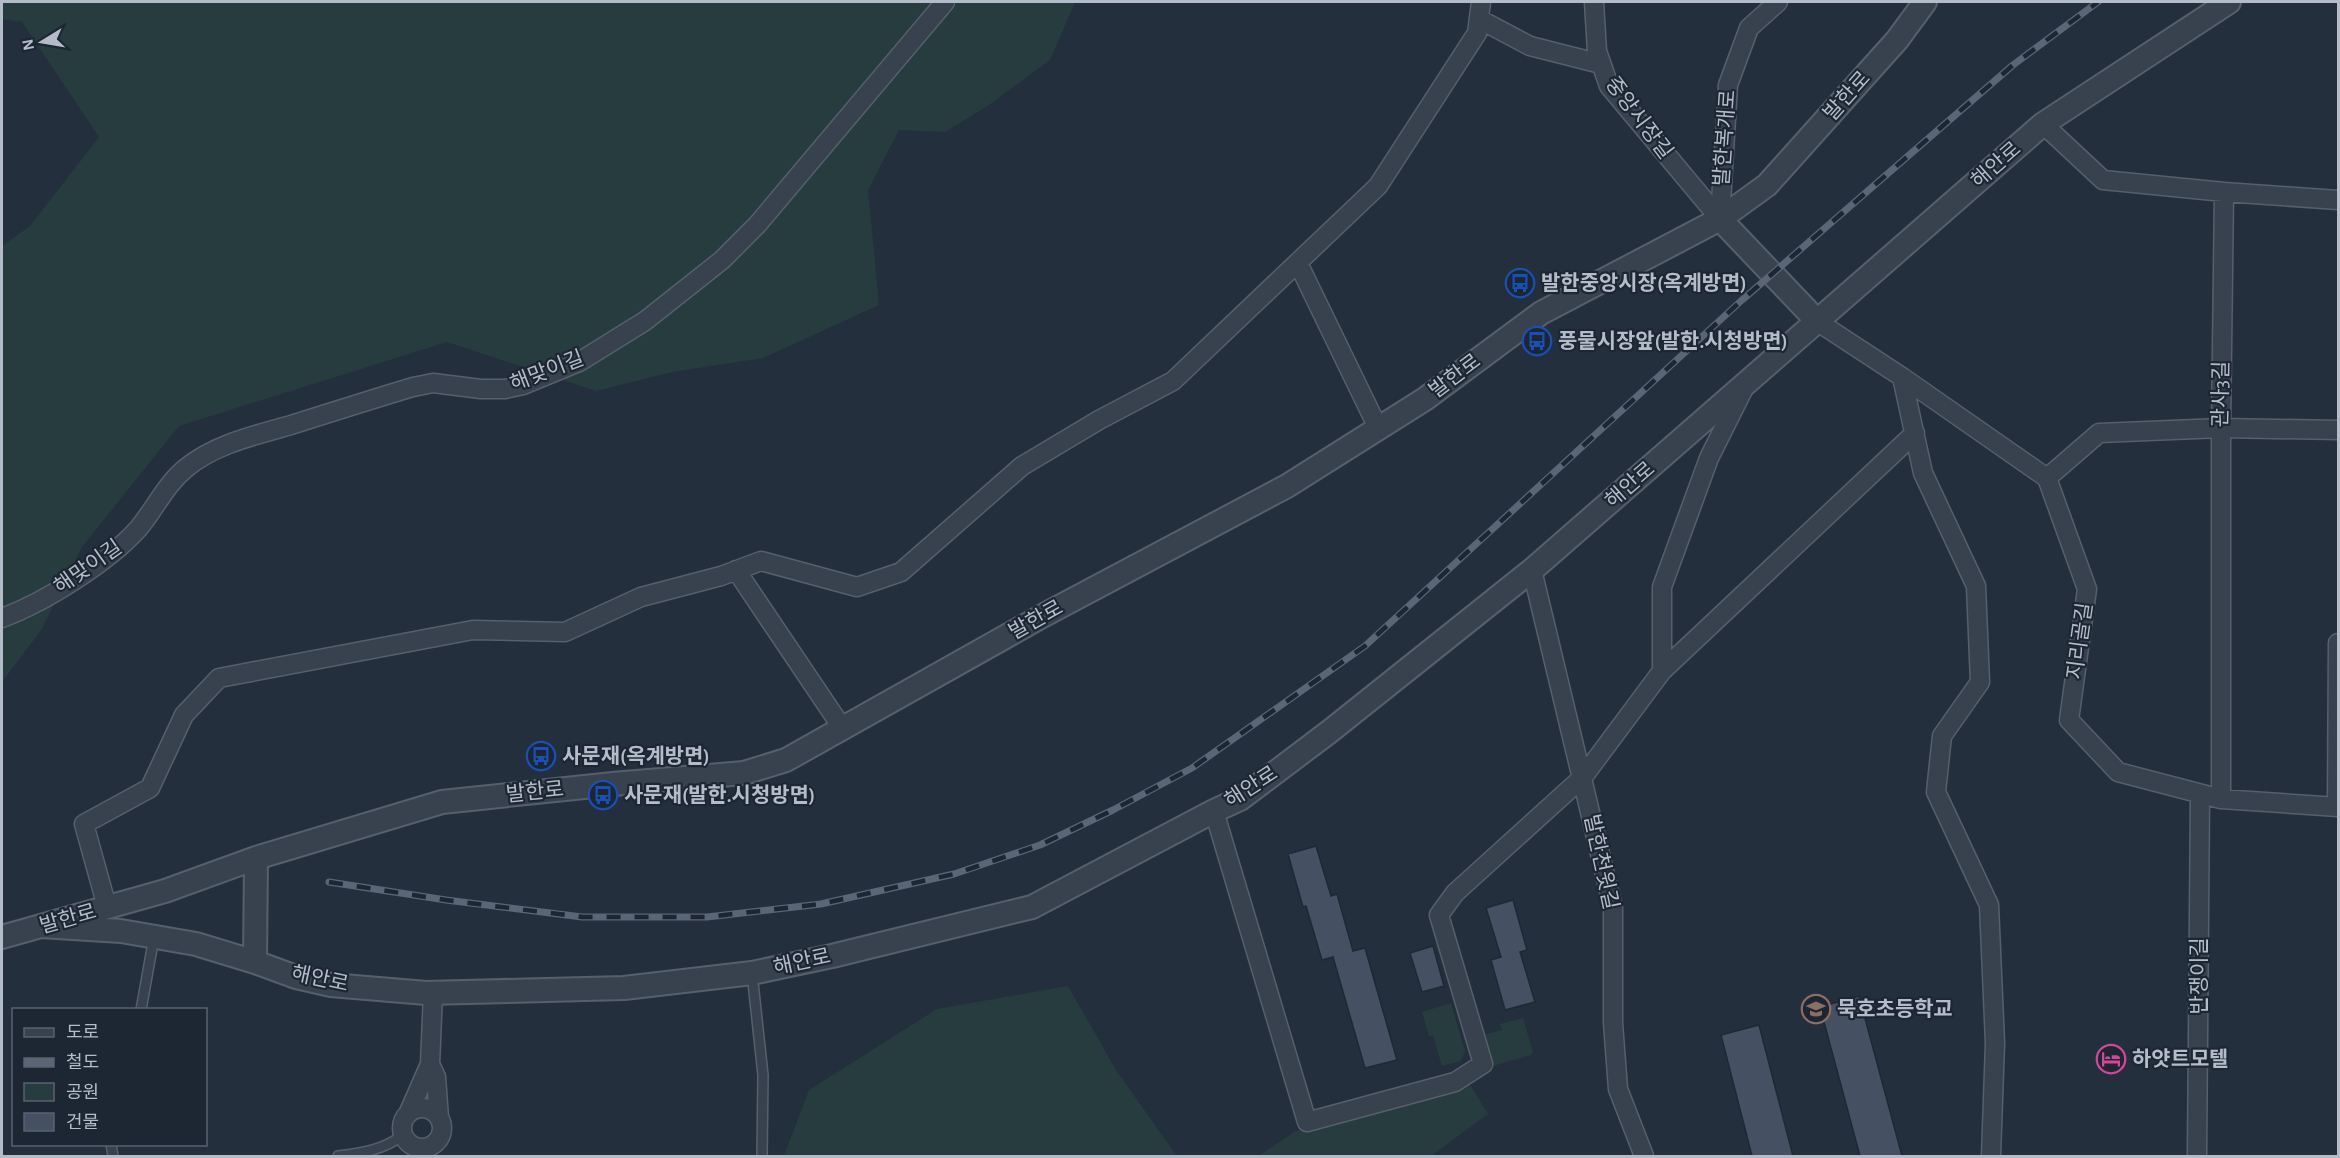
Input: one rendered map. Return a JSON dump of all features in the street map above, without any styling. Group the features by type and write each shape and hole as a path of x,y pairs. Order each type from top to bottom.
{"street":[{"name":"해맞이길","path":"2,618 24,610 118,550 140,526 167,486 202,457 238,441 413,387 441,383 481,389 505,389 523,385 579,362 645,321 722,260 757,225 945,2"},
{"name":"중앙시장길","path":"1594,2 1597,51 1609,86 1720,219"},
{"name":"발한복개로","path":"1720,219 1728,85 1749,28 1778,2"},
{"name":"발한로","path":"2,937 165,891 256,858 442,802 744,773 786,760 1046,614 1287,486 1425,399 1540,313 1720,219 1767,185 1897,40 1925,2"},
{"name":"해안로","path":"41,926 121,931 196,944 296,977 331,985 433,993 624,988 752,973 832,956 1032,907 1240,799 1320,739 1532,570 2043,124 2229,2"},
{"path":"107,907 84,824 150,788 184,715 219,678 473,630 565,632 641,597 721,576 761,561 857,587 901,572 1022,466 1099,420 1173,381 1378,186 1477,33 1480,10 1530,46 1601,64"},
{"path":"2043,124 2103,180 2338,200"},
{"name":"관사3길","path":"2221,799 2221,428 2224,192"},
{"path":"1720,219 1818,322 1902,377 2047,478 2099,434 2221,428 2338,430"},
{"path":"1298,263 1378,429"},
{"path":"1902,377 1923,473 1976,586 1980,681 1942,736 1936,792 1989,905 1995,1043 1991,1156"},
{"path":"1662,672 1662,587 1709,458 1744,386"},
{"path":"1214,811 1307,1122 1455,1082 1483,1064 1440,915 1455,893 1582,777 1662,672 1915,433"},
{"name":"지리골길","path":"2047,478 2087,590 2069,720 2118,772 2221,799 2338,806"},
{"path":"736,570 843,729"},
{"name":"발한천윗길","path":"1532,570 1613,908 1613,1023 1618,1089 1644,1156"},
{"path":"2338,644 2338,806"},
{"name":"반쟁이길","path":"2197,1156 2200,795"},
{"path":"255,962 256,858"},
{"path":"430,1064 436,1077 441,1131 438,1148 432,1145 424,1148 407,1145 402,1126 430,1064 433,993"},
{"path":"408,1114 422,1108 439,1118"}],"lane":[{"path":"141,1008 154,937"},
{"path":"752,973 763,1075 762,1156"},
{"path":"338,1156 407,1145"}],"green space":[{"path":"2,2 1075,2 1050,60 989,105 945,132 899,130 868,190 879,305 763,358 672,372 596,391 447,342 179,426 82,547 42,629 2,682 2,246 30,226 99,137 22,22 2,19"},
{"path":"1068,986 1116,1070 1177,1156 784,1156 809,1090 937,1009"},
{"path":"1451,1003 1465,1051 1461,1061 1442,1066 1433,1036 1429,1036 1422,1012"},
{"path":"1523,1018 1533,1052 1531,1055 1493,1066 1486,1061 1479,1036 1502,1030 1500,1024"},
{"path":"1462,1071 1488,1114 1431,1156 1259,1156 1294,1132"}],"building":[{"path":"1316,846 1331,896 1337,894 1353,951 1365,948 1397,1060 1365,1068 1333,957 1322,960 1306,906 1303,907 1288,854"},
{"path":"1513,900 1527,950 1520,952 1535,1002 1505,1010 1491,960 1501,957 1486,908"},
{"path":"1433,946 1444,986 1422,992 1410,953"},
{"path":"1859,996 1902,1156 1860,1156 1820,1007"},
{"path":"1759,1025 1793,1156 1752,1156 1721,1035"}],"railway":[{"path":"329,882 582,917 707,917 821,904 954,874 1040,845 1113,810 1192,768 1365,646 1742,300 2013,65 2098,2"}],"place":[{"name":"발한중앙시장(옥계방면)","path":"1520,283"},
{"name":"풍물시장앞(발한.시청방면)","path":"1537,341"},
{"name":"사문재(옥계방면)","path":"541,756"},
{"name":"사문재(발한.시청방면)","path":"603,795"},
{"name":"묵호초등학교","path":"1816,1009"},
{"name":"하얏트모텔","path":"2111,1059"}]}
